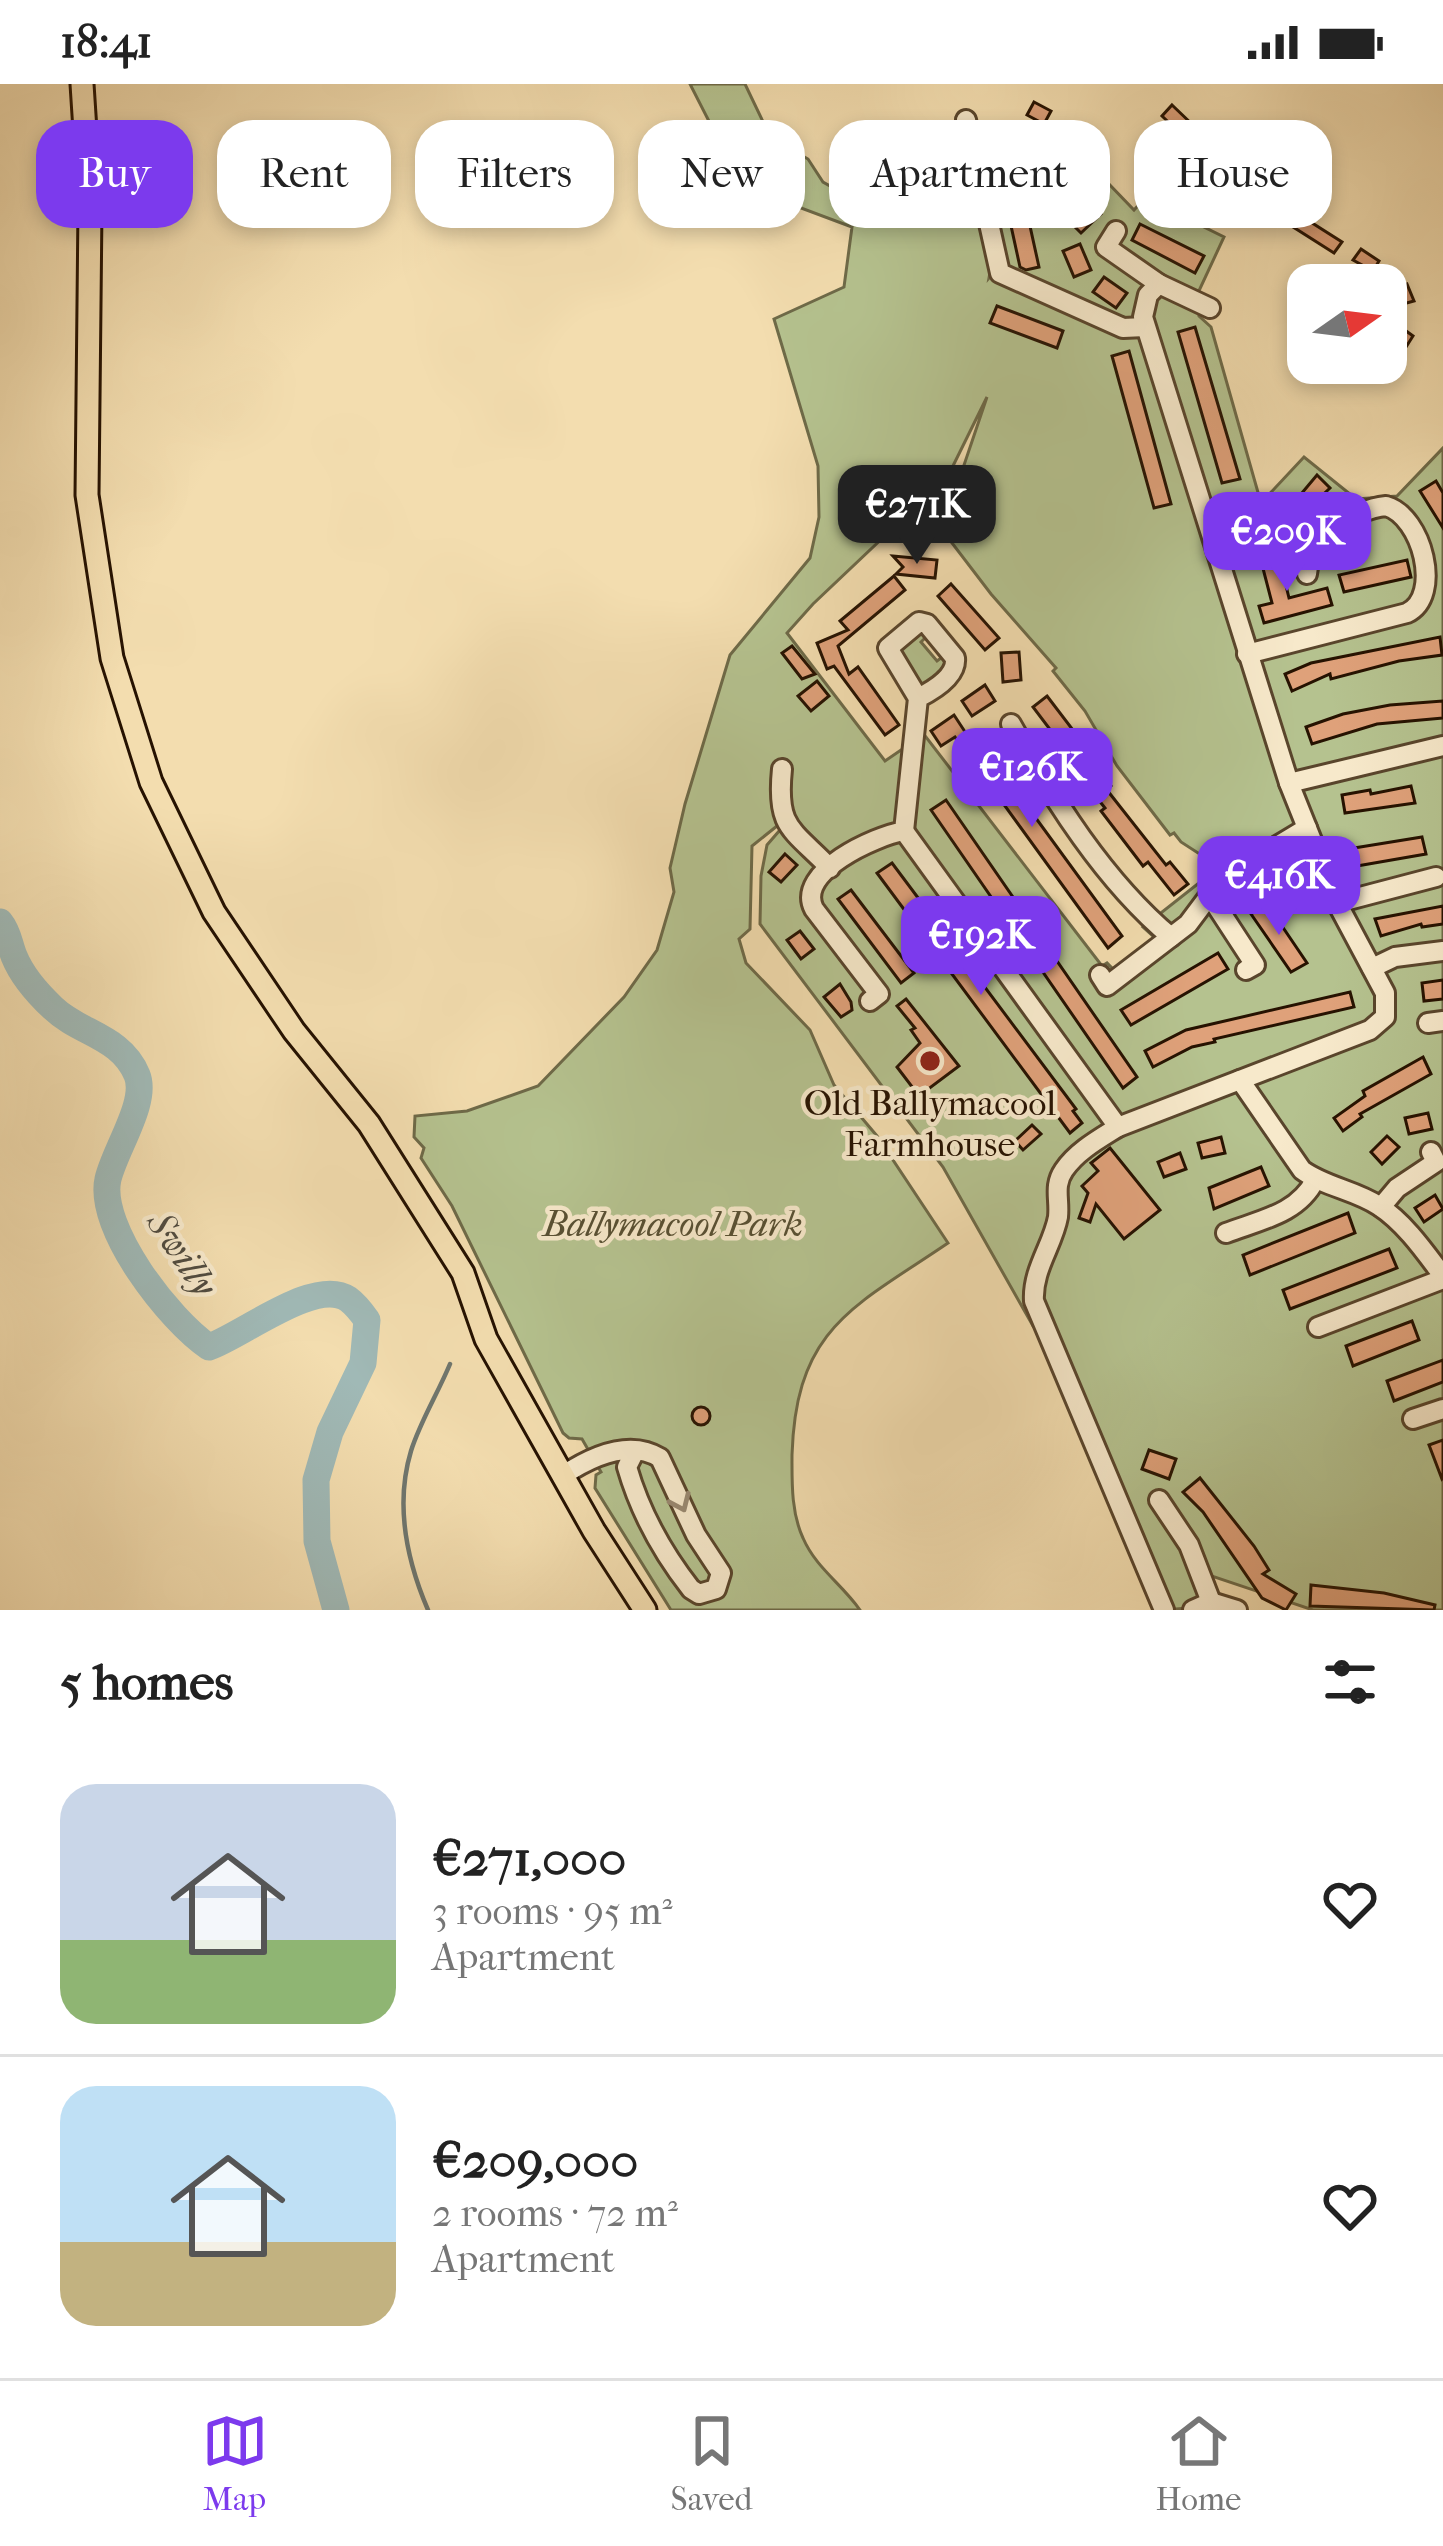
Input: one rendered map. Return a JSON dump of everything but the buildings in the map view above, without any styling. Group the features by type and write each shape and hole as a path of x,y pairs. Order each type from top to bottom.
{"main road":[{"path":"82,84 90,208 87,495 112,658 144,763 214,911 295,1031 369,1124 463,1273 486,1339 562,1476 645,1610"}],"street":[{"path":"988,228 1000,273 1124,328 1145,326"},
{"path":"1116,231 1106,247 1159,284 1210,308"},
{"path":"1159,284 1144,305 1145,326 1247,654 1289,783 1336,903 1387,1002 1380,1024 1118,1127 1076,1156 1057,1184 1065,1211 1034,1290 1037,1311 1164,1610"},
{"path":"1247,654 1408,613 1422,605 1429,593 1419,542 1403,514 1392,507 1362,512 1335,529 1309,562 1307,574"},
{"path":"918,698 904,831 1118,1127"},
{"path":"1011,724 1084,839 1151,921 1171,937"},
{"path":"1289,783 1443,746"},
{"path":"782,769 781,817 830,868"},
{"path":"1100,975 1107,986 1171,937 1221,880 1307,828"},
{"path":"870,1001 879,994 809,901 816,880 830,868 877,836 904,831"},
{"path":"1336,903 1436,877"},
{"path":"1210,896 1255,965 1246,970"},
{"path":"1372,968 1395,957 1443,951"},
{"path":"1240,1080 1302,1170 1381,1207 1443,1278 1318,1327"},
{"path":"1381,1207 1396,1188 1435,1160"},
{"path":"1227,1234 1291,1208 1302,1201 1315,1180"},
{"path":"1413,1419 1443,1408"},
{"path":"562,1476 595,1455 635,1451 660,1458 696,1535 721,1573 716,1589 707,1594 691,1589 632,1489 613,1464 595,1455"},
{"path":"632,1489 626,1467 635,1451"},
{"path":"1159,1501 1189,1545 1202,1606 1237,1610"}],"green space":[{"path":"690,84 745,84 762,120 708,120"},
{"path":"805,157 829,185 829,218 805,209"},
{"name":"Ballymacool Park","path":"1110,185 1134,210 1134,228 1206,228 1224,237 1197,295 1199,316 1211,327 1261,503 1304,457 1356,499 1397,496 1443,448 1443,1610 1313,1610 1200,1572 1200,1607 1164,1610 1041,1323 1033,1326 943,1167 760,924 767,845 786,823 752,846 750,929 739,939 746,963 810,1030 834,1085 877,1136 948,1243 858,1304 836,1325 805,1377 796,1412 792,1476 799,1528 808,1549 860,1610 671,1610 595,1488 596,1475 601,1472 582,1439 563,1433 452,1206 421,1158 424,1148 414,1137 415,1116 467,1111 538,1086 624,997 657,950 674,892 670,868 685,804 730,655 810,558 819,517 818,466 774,319 844,287 852,228 981,228 991,267 989,278 998,268 991,228 1110,228","holes":["987,397 959,480 926,509 1056,668 1053,671 1085,711 1117,766 1170,835 1174,833 1212,862 1204,879 1143,927 1155,938 1114,970 1107,963 1102,966 916,724 904,748 885,761 787,633 948,476"]},
{"path":"919,629 928,635 921,642 937,661 945,655 948,659 947,668 924,684 896,648"}],"waterway":[{"name":"Swilly","path":"0,922 17,963 36,990 64,1017 121,1052 137,1075 135,1112 108,1179 108,1199 125,1247 175,1317 209,1347 317,1296 334,1294 348,1299 367,1320 363,1363 330,1432 316,1480 317,1541 336,1610"},
{"path":"428,1610 409,1552 404,1491 415,1440 450,1364"}],"place":[{"name":"Old Ballymacool Farmhouse","path":"930,1061"}]}
